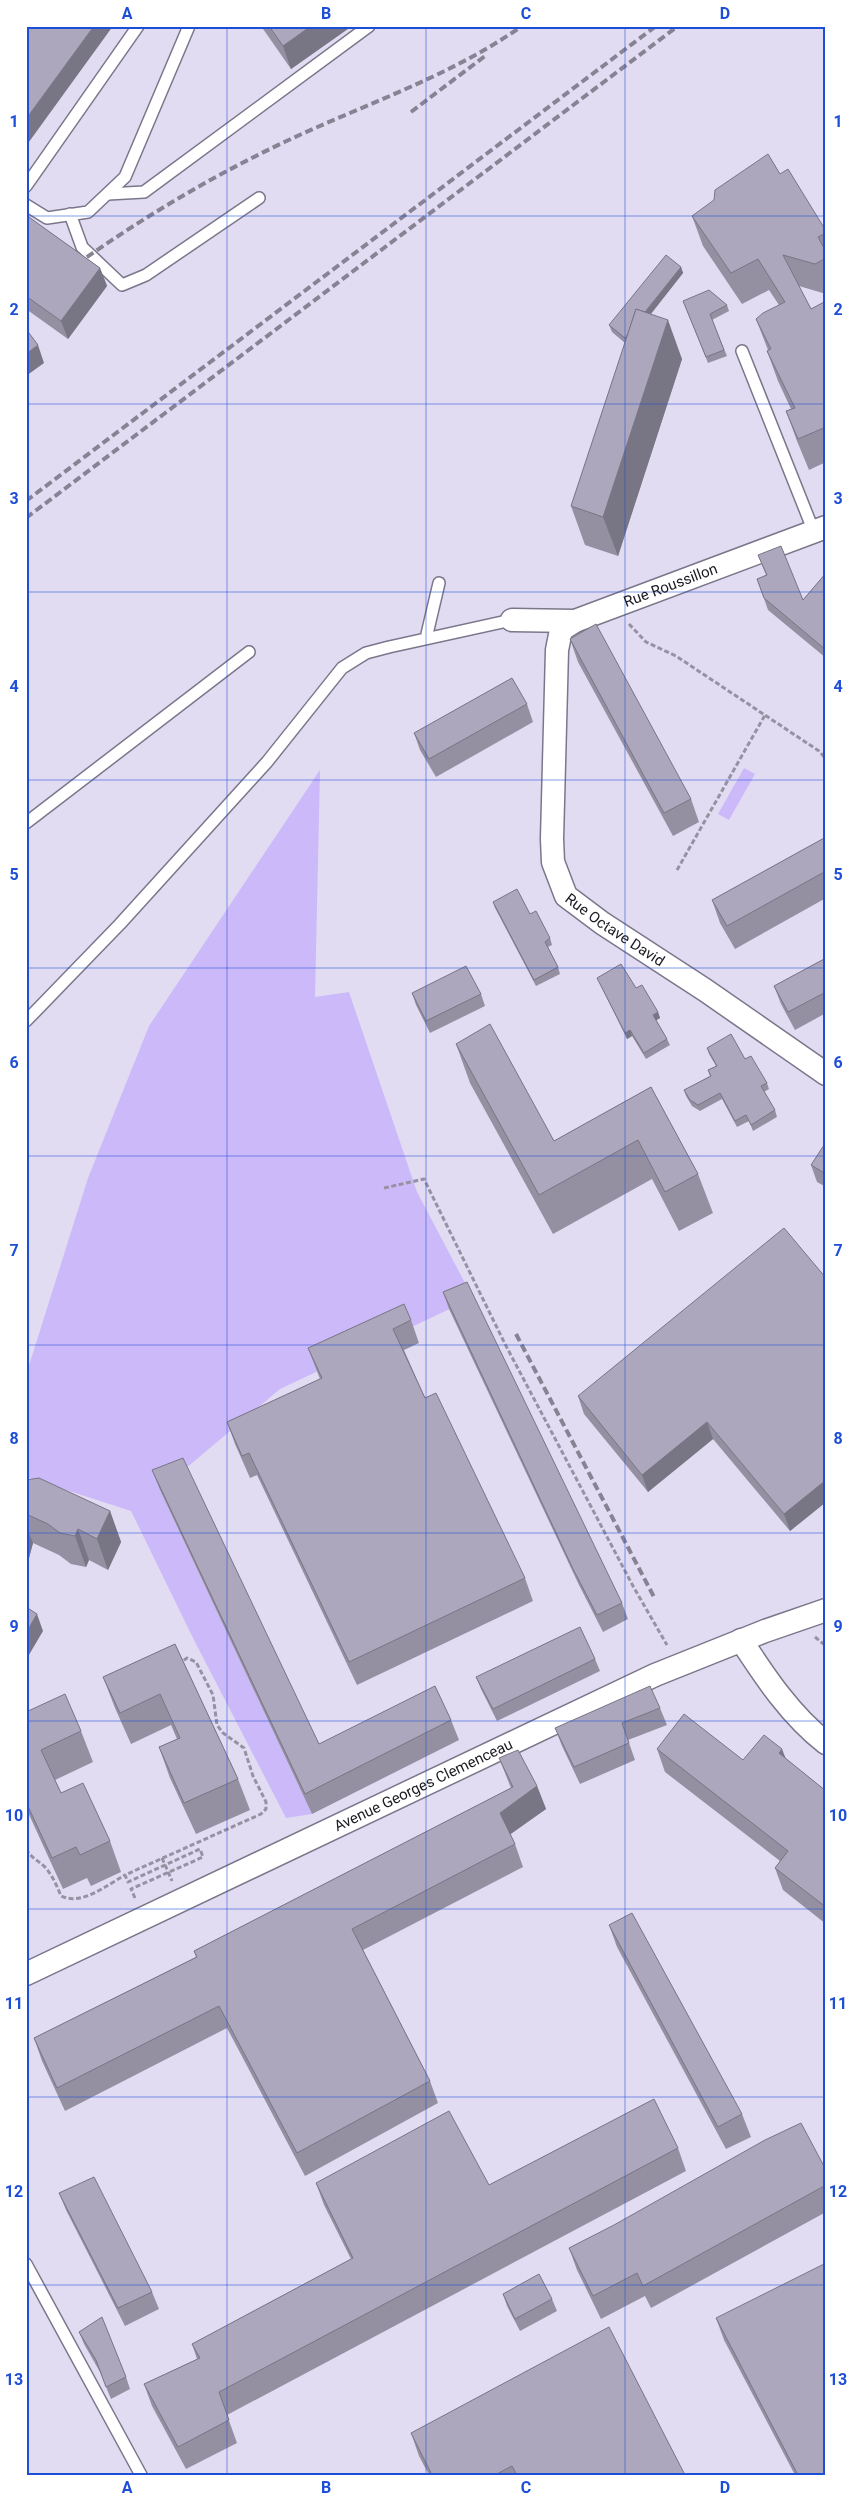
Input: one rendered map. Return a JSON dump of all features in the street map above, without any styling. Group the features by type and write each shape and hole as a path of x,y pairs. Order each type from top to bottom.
{"street":[{"name":"Rue Roussillon","path":"512,620 575,621 820,529"},
{"name":"Rue Octave David","path":"575,621 561,630 557,650 552,839 553,862 566,896 602,923 705,990 826,1074"},
{"name":"Avenue Georges Clemenceau","path":"26,1974 679,1666 741,1640 826,1610"},
{"path":"741,1640 766,1678 811,1732 826,1743"}],"lane":[{"path":"26,186 138,26"},
{"path":"26,205 47,218 88,212 126,177 189,26"},
{"path":"108,194 144,192 369,26"},
{"path":"70,214 82,247 122,286 146,275 259,198"},
{"path":"742,350 820,529"},
{"path":"428,634 439,583"},
{"path":"26,1021 120,924 267,762 342,668 366,653 428,634 512,620"},
{"path":"388,647 512,620"},
{"path":"26,823 249,652"},
{"path":"26,2264 141,2475"}],"path":[{"path":"622,604 628,622 646,642 676,656 819,751 826,759"},
{"path":"676,870 765,715"},
{"path":"384,1188 424,1179 505,1344 633,1586 679,1666"},
{"path":"26,1849 28,1854 48,1872 61,1896 67,1899 82,1898 125,1875 261,1814 267,1805 244,1748 223,1733 217,1725 213,1695 196,1662 188,1658 177,1663"},
{"path":"125,1875 128,1882 200,1849 203,1857 131,1889 136,1901"},
{"path":"162,1858 174,1883"}],"shaded area":[{"path":"744,768 755,774 729,820 718,814"},
{"path":"320,770 315,997 349,992 417,1192 473,1298 280,1389 160,1490 312,1814 286,1818 194,1640 131,1511 26,1477 26,1375 88,1178 149,1026"}],"building":[{"path":"26,26 94,26 26,119"},
{"path":"269,26 311,26 283,46"},
{"path":"768,154 780,174 788,169 826,231 826,233 818,237 826,252 826,258 815,264 783,255 811,309 826,301 826,427 798,439 786,411 795,408 767,351 771,349 756,319 763,313 785,302 758,259 731,273 692,216 714,200 715,190"},
{"path":"26,215 100,268 61,321 26,296"},
{"path":"666,255 681,267 645,312 636,309 625,338 609,325"},
{"path":"709,290 727,305 710,314 724,350 706,357 683,301"},
{"path":"636,309 668,320 603,517 571,506"},
{"path":"26,329 38,345 26,354"},
{"path":"781,546 803,600 826,573 826,650 764,598 757,579 767,575 758,555"},
{"path":"596,624 691,799 664,813 570,639"},
{"path":"512,678 527,704 429,759 414,733"},
{"path":"826,837 826,871 727,926 712,900"},
{"path":"517,889 530,914 536,911 550,938 545,942 558,967 534,980 493,902"},
{"path":"826,958 826,992 788,1012 774,986"},
{"path":"621,964 636,988 642,985 658,1012 653,1015 667,1039 644,1053 630,1030 625,1033 597,978"},
{"path":"466,966 481,994 426,1021 412,993"},
{"path":"490,1024 554,1141 651,1087 698,1174 665,1192 638,1140 539,1195 456,1044"},
{"path":"731,1034 745,1059 751,1056 767,1083 761,1086 775,1110 751,1125 746,1115 735,1121 720,1093 698,1105 690,1100 684,1090 711,1076 708,1070 717,1066 707,1048"},
{"path":"826,1142 826,1174 811,1165"},
{"path":"784,1228 826,1278 826,1480 784,1514 707,1422 642,1475 578,1396"},
{"path":"467,1282 622,1603 597,1615 573,1569 443,1292"},
{"path":"404,1304 411,1320 393,1329 425,1398 436,1393 525,1578 349,1662 249,1453 242,1456 227,1422 322,1378 308,1348"},
{"path":"183,1458 319,1744 435,1686 451,1720 305,1794 152,1470"},
{"path":"39,1478 110,1511 97,1539 78,1529 75,1536 60,1533 48,1524 26,1514 26,1480"},
{"path":"26,1607 37,1614 26,1633"},
{"path":"580,1627 595,1659 493,1709 476,1677"},
{"path":"175,1644 238,1779 184,1803 159,1747 180,1738 160,1694 120,1713 103,1677"},
{"path":"650,1686 660,1708 622,1723 629,1743 574,1767 555,1728"},
{"path":"65,1694 81,1731 41,1750 61,1793 83,1783 110,1841 80,1855 76,1847 52,1858 26,1802 26,1712"},
{"path":"684,1714 743,1760 764,1735 782,1749 779,1753 826,1791 826,1907 775,1868 788,1851 657,1749"},
{"path":"518,1750 537,1786 500,1813 515,1844 352,1929 430,2081 297,2153 219,2006 57,2088 34,2038 197,1957 194,1951 513,1787 499,1758"},
{"path":"632,1913 742,2114 718,2127 609,1925"},
{"path":"654,2099 678,2148 219,2392 229,2420 178,2447 144,2384 200,2358 192,2344 353,2258 316,2183 449,2111 489,2185"},
{"path":"801,2123 826,2170 826,2185 643,2286 637,2273 593,2296 569,2248 614,2225 765,2140"},
{"path":"94,2177 152,2292 118,2308 59,2193"},
{"path":"826,2263 826,2475 798,2475 716,2318"},
{"path":"539,2274 552,2299 515,2319 503,2294"},
{"path":"102,2317 126,2377 106,2387 96,2360 79,2332"},
{"path":"609,2327 685,2475 517,2475 512,2466 495,2475 432,2475 411,2433"}],"railway":[{"path":"77,264 131,227 216,177 304,133 443,72 496,43 522,26"},
{"path":"26,501 656,26"},
{"path":"26,518 678,26"},
{"path":"411,112 485,56"},
{"path":"516,1334 654,1597"}]}
